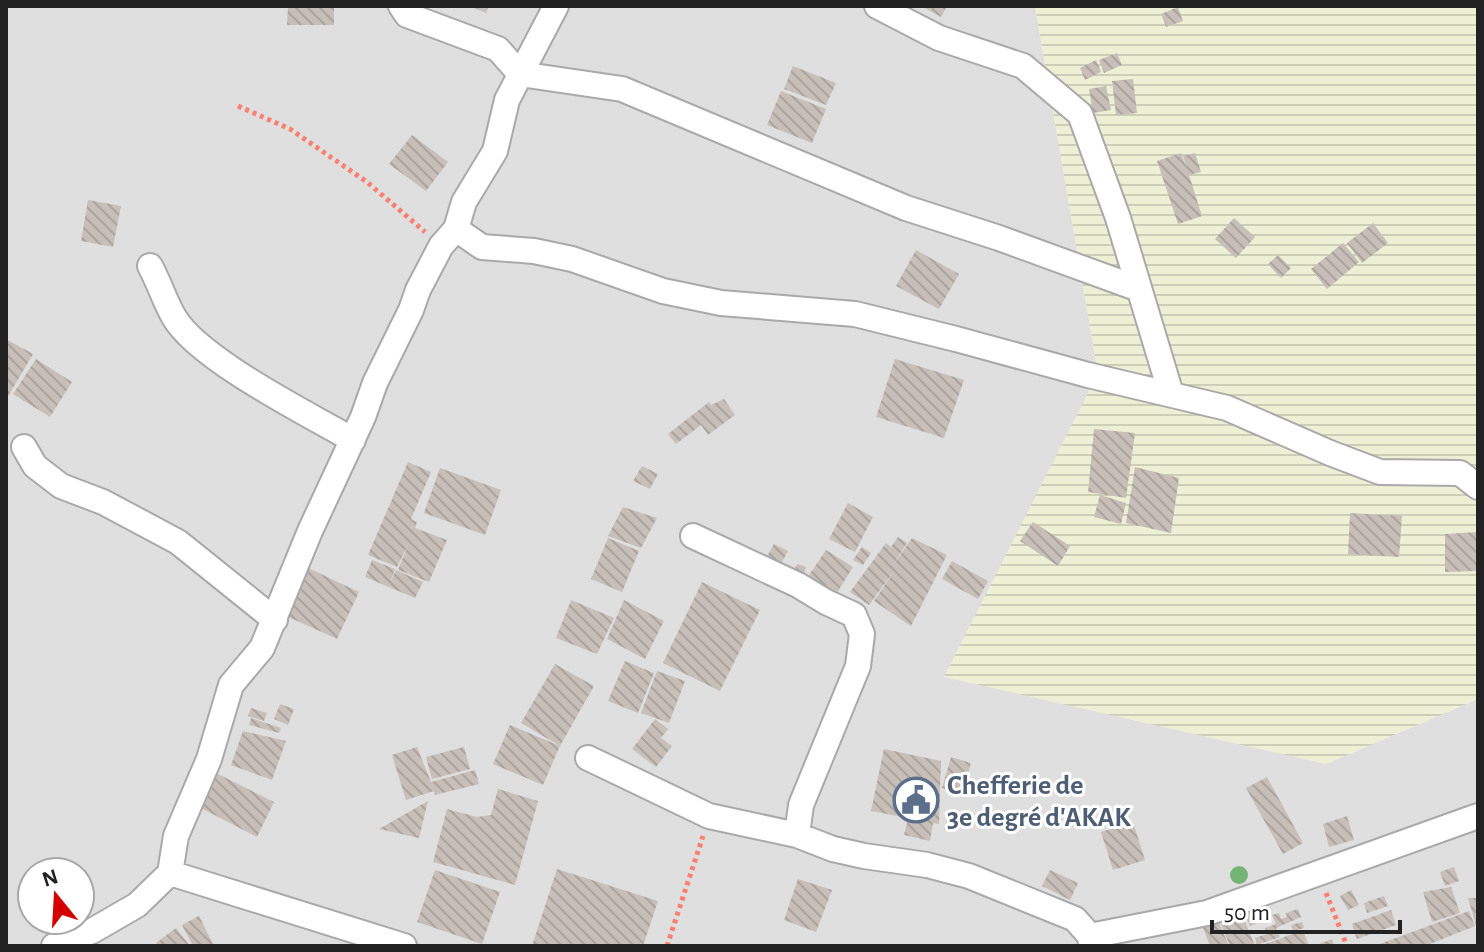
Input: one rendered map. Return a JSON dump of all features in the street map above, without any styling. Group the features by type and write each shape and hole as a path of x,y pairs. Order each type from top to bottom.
{"street":[{"path":"401,6 407,15 498,49 520,74 622,89 906,208 1139,289"},
{"path":"60,945 137,905 170,873 176,836 209,759 231,685 262,648 375,383 464,202 495,151 507,100 556,6"},
{"path":"877,6 939,38 1023,66 1080,114 1118,218 1171,394"},
{"path":"448,237 482,247 534,251 572,259 663,291 721,303 855,314 1227,408 1380,472 1460,473 1478,487"},
{"path":"150,266 174,317 198,345 353,440"},
{"path":"24,447 35,466 61,486 103,502 178,542 275,620"},
{"path":"693,536 841,607 854,615 859,624 862,647 858,666 801,805 797,835"},
{"path":"588,758 709,816 797,835 843,851 927,865 969,876 1075,919 1090,941 1207,913 1478,816"},
{"path":"170,873 404,946"}],"path":[{"path":"238,106 290,129 448,237"},
{"path":"667,946 709,816"},
{"path":"1319,873 1347,946"}],"shaded area":[{"path":"6,6 1035,6 1098,373 1326,764 1478,699 1478,946 6,946"}],"green space":[{"path":"1035,6 1478,6 1478,699 1326,764 944,677 1098,373"}],"building":[{"path":"288,6 334,6 334,25 287,25"},
{"path":"470,6 489,6 486,13"},
{"path":"921,6 947,6 941,17"},
{"path":"1178,7 1183,21 1166,27 1161,14"},
{"path":"1117,53 1122,65 1104,73 1099,60"},
{"path":"1096,60 1101,72 1085,80 1080,68"},
{"path":"793,66 836,83 826,105 784,89"},
{"path":"1133,79 1137,113 1116,115 1112,81"},
{"path":"1106,86 1111,110 1093,113 1089,89"},
{"path":"781,91 826,109 812,143 767,125"},
{"path":"412,135 448,162 426,191 389,164"},
{"path":"1181,153 1187,169 1183,156 1195,153 1201,172 1189,175 1202,216 1178,224 1157,161"},
{"path":"88,200 121,206 113,247 81,241"},
{"path":"1234,218 1255,237 1236,258 1215,239"},
{"path":"1373,223 1388,243 1362,263 1347,243"},
{"path":"1343,243 1359,262 1327,289 1311,269"},
{"path":"916,250 959,274 939,309 896,286"},
{"path":"1278,255 1291,268 1281,278 1268,264"},
{"path":"6,339 33,354 6,400"},
{"path":"36,359 72,382 50,417 13,394"},
{"path":"895,359 964,380 944,438 876,417"},
{"path":"724,399 735,415 708,435 701,425 676,444 668,434 709,402 711,405"},
{"path":"1094,429 1135,433 1126,498 1088,492"},
{"path":"408,462 431,472 411,519 417,522 415,528 447,540 429,582 398,570 408,545 397,567 368,555"},
{"path":"642,466 658,474 650,489 633,481"},
{"path":"1135,467 1179,478 1171,533 1126,523"},
{"path":"440,468 501,490 485,535 424,513"},
{"path":"1100,495 1126,503 1121,524 1094,517"},
{"path":"848,503 873,517 855,552 829,539"},
{"path":"623,507 657,518 641,548 608,536"},
{"path":"1350,513 1402,516 1399,557 1348,554"},
{"path":"1033,522 1070,546 1058,566 1020,541"},
{"path":"1478,532 1478,571 1445,572 1445,534"},
{"path":"898,537 907,543 891,568 912,538 947,555 911,626 874,601 897,567 869,605 850,592 886,543 891,547"},
{"path":"608,538 639,551 622,592 591,579"},
{"path":"774,544 788,551 779,567 765,560"},
{"path":"862,547 871,553 863,565 853,560"},
{"path":"826,550 853,567 835,596 803,584"},
{"path":"372,560 395,569 390,582 396,570 423,582 415,598 365,577"},
{"path":"952,561 988,581 978,599 942,579"},
{"path":"797,564 806,567 804,574 794,571"},
{"path":"306,567 359,592 337,639 284,615"},
{"path":"702,582 760,610 720,691 663,663"},
{"path":"571,600 614,618 597,654 556,638"},
{"path":"624,600 664,621 645,659 607,639"},
{"path":"625,661 654,673 638,713 608,701"},
{"path":"555,664 594,686 560,746 521,723"},
{"path":"657,671 685,681 669,723 641,713"},
{"path":"280,704 294,709 288,725 274,719"},
{"path":"251,708 267,713 264,721 248,716"},
{"path":"251,718 281,728 279,733 249,725"},
{"path":"655,719 668,729 661,738 672,746 656,767 632,749"},
{"path":"510,725 560,746 543,785 493,764"},
{"path":"243,731 286,741 272,780 231,765"},
{"path":"417,747 431,782 475,770 479,784 435,795 434,791 406,800 392,755"},
{"path":"464,747 470,769 432,779 426,757"},
{"path":"884,749 941,761 939,824 933,823 930,841 904,835 908,818 871,811"},
{"path":"951,757 971,763 962,794 942,788"},
{"path":"212,771 274,802 257,837 195,805"},
{"path":"1267,777 1303,843 1283,854 1246,788"},
{"path":"498,789 538,801 515,885 433,862 447,809 477,817 491,815"},
{"path":"428,801 419,838 379,829"},
{"path":"949,810 956,812 951,831 944,830"},
{"path":"1347,816 1354,840 1329,847 1323,824"},
{"path":"1133,822 1145,860 1113,870 1101,832"},
{"path":"1454,867 1459,881 1445,886 1440,872"},
{"path":"557,869 658,901 643,946 532,946"},
{"path":"435,870 500,892 482,944 417,922"},
{"path":"1050,870 1078,883 1070,900 1042,886"},
{"path":"798,879 832,890 816,932 784,920"},
{"path":"1451,887 1460,913 1432,922 1423,892"},
{"path":"1351,890 1359,905 1348,910 1340,896"},
{"path":"1384,896 1388,906 1367,913 1364,903"},
{"path":"1468,898 1478,898 1478,929 1477,929"},
{"path":"1257,899 1260,907 1249,911 1251,915 1261,917 1262,921 1250,926 1241,906"},
{"path":"1240,909 1255,946 1230,946 1218,917"},
{"path":"1298,909 1301,917 1276,928 1280,937 1257,945 1255,938 1267,934 1265,928 1276,924 1272,915 1279,913 1281,919 1287,917 1286,913"},
{"path":"1391,910 1396,925 1357,939 1352,924"},
{"path":"1469,911 1475,926 1425,946 1374,946"},
{"path":"199,916 214,946 193,946 182,925"},
{"path":"1217,918 1229,946 1210,946 1200,920"},
{"path":"1302,922 1304,928 1293,931 1291,925"},
{"path":"176,928 190,946 158,946 156,943"},
{"path":"1303,930 1309,946 1260,946"},
{"path":"1332,939 1334,946 1314,946"}],"place":[{"name":"Chefferie de 3e degré d'AKAK","path":"916,800"}]}
